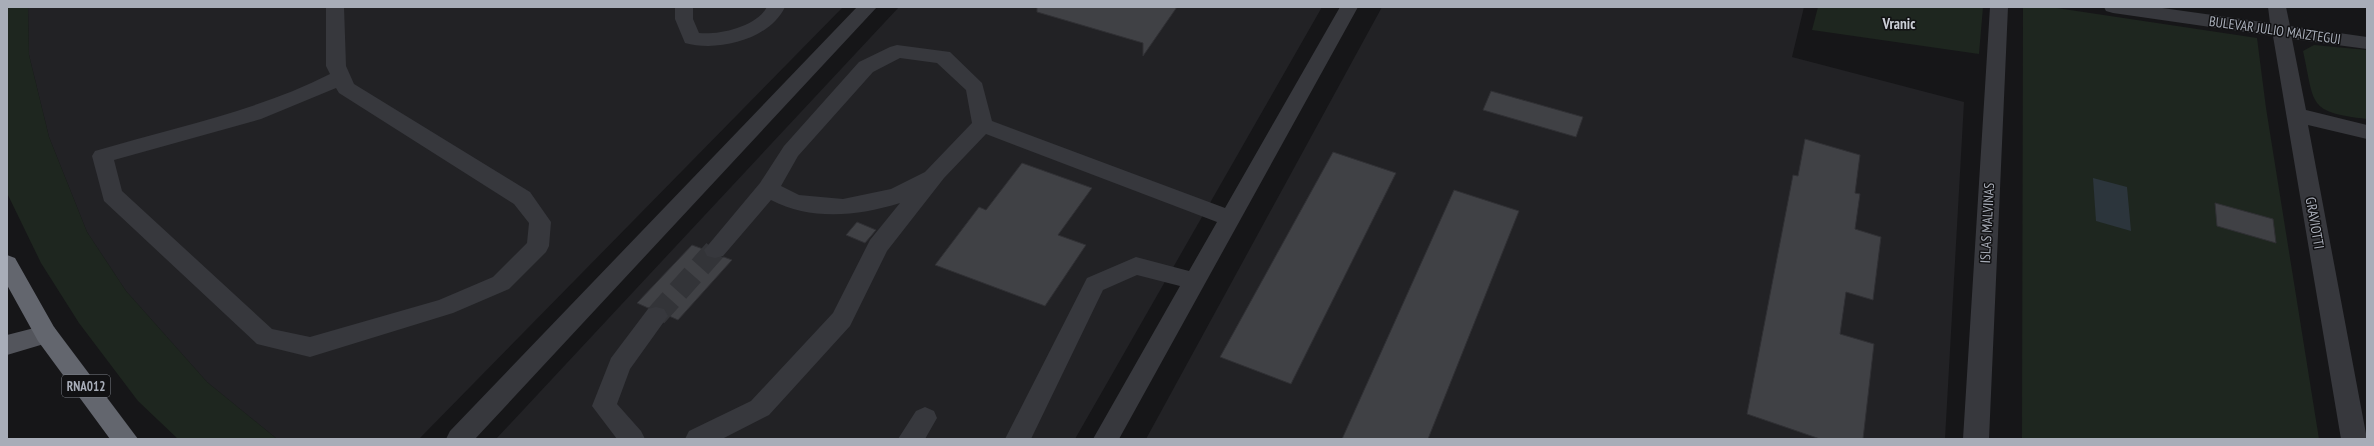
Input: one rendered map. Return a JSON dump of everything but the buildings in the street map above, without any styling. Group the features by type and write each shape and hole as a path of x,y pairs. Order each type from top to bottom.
{"highway":[{"name":"RNA012","path":"7,264 46,334 124,439"}],"main road":[{"path":"7,345 46,334"}],"street":[{"path":"335,7 336,66 341,77 346,88 522,198 540,222 538,246 501,283 445,307 310,347 265,337 112,195 102,156 225,123 307,96 341,77"},
{"path":"684,7 684,19 692,39 718,40 751,30 774,12 776,7"},
{"path":"459,439 868,7"},
{"path":"1106,439 1349,7"},
{"name":"ISLAS MALVINAS","path":"1976,439 1999,7"},
{"name":"BULEVAR JULIO MAIZTEGUI","path":"2113,7 2367,42"},
{"name":"GRAVIOTTI","path":"2277,7 2296,114 2357,428"},
{"path":"715,250 768,189 790,151 866,67 897,51 943,57 975,88 982,126"},
{"path":"2296,114 2367,123"},
{"path":"2296,114 2367,132"},
{"path":"982,126 1230,218"},
{"path":"698,439 760,408 842,319 878,246 936,173 982,126"},
{"path":"768,189 795,203 844,207 897,196 936,173"},
{"path":"1018,439 1095,284 1136,266 1195,281"},
{"path":"632,439 604,406 620,365 656,316"},
{"path":"911,439 925,418"}],"shaded area":[{"path":"7,7 28,7 29,55 49,137 87,232 126,291 207,382 277,439 178,439 138,401 79,323 41,263 7,193"},
{"path":"28,7 843,7 419,439 277,439 207,382 126,291 87,232 49,137 29,55"},
{"path":"899,7 1322,7 1075,439 496,439"},
{"path":"1382,7 1804,7 1792,57 1964,102 1945,439 1146,439"},
{"path":"1818,7 1983,7 1979,54 1812,30"},
{"path":"2023,7 2050,7 2257,38 2266,108 2319,439 2022,439"},
{"path":"2314,45 2367,50 2367,119 2333,113 2324,109 2317,103 2310,83 2303,51"},
{"path":"2093,178 2127,187 2131,231 2096,221"}],"tunnel":[{"path":"656,316 715,250"}],"district":[{"name":"Vranic","path":"1899,23"}]}
